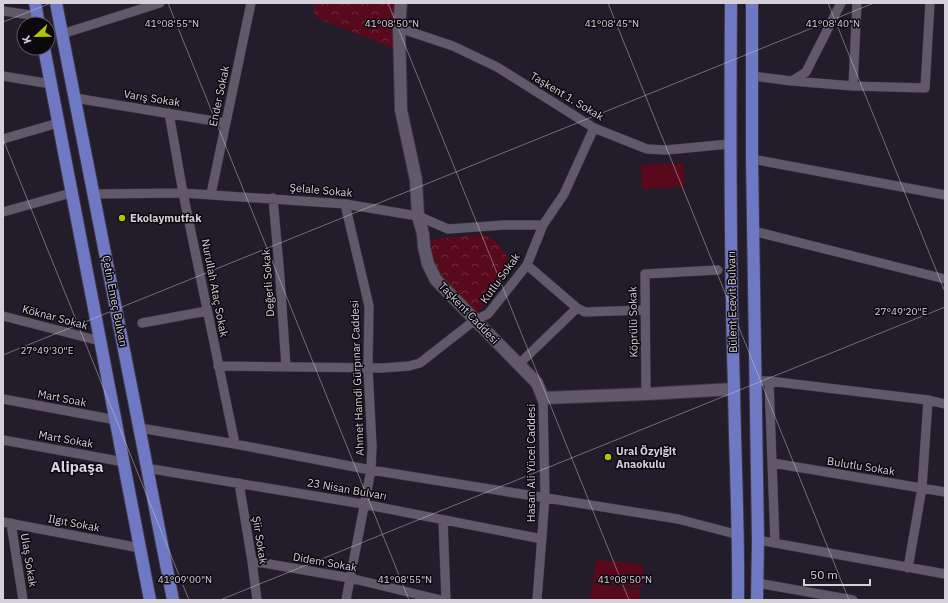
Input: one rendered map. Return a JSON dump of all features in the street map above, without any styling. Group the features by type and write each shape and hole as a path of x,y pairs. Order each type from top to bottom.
{"main road":[{"path":"36,3 38,16"},
{"name":"Çetin Emeç Bulvarı","path":"56,3 173,600"},
{"name":"Bülent Ecevit Bulvarı","path":"731,3 730,144 734,389 739,535 738,600"},
{"name":"Bülent Ecevit Bulvarı","path":"752,3 752,159 758,540 757,600"},
{"name":"Çetin Emeç Bulvarı","path":"46,56 150,600"}],"street":[{"path":"62,34 160,3"},
{"name":"Ender Sokak","path":"211,194 251,3"},
{"name":"Taşkent Caddesi","path":"401,3 399,28 402,110 416,180 418,216 428,264 436,280 537,383 543,398"},
{"path":"792,81 806,72 841,3"},
{"path":"853,86 857,3"},
{"path":"752,76 853,86 925,88 930,3"},
{"path":"3,11 23,16"},
{"name":"Taşkent 1. Sokak","path":"399,28 453,46 497,68 594,128 647,148 666,150 730,144"},
{"path":"3,76 51,84"},
{"name":"Varış Sokak","path":"75,98 226,123"},
{"name":"Nurullah Ataç Sokak","path":"169,113 207,311 235,444"},
{"path":"3,139 58,123"},
{"name":"Kutlu Sokak","path":"218,366 368,368 409,366 420,363 475,320 488,314 527,265 543,225 564,194 594,128"},
{"path":"752,159 945,195"},
{"path":"3,212 72,193"},
{"name":"Şelale Sokak","path":"94,194 211,194 345,204 418,216 448,229 504,225 543,225"},
{"name":"Değerli Sokak","path":"273,198 286,366"},
{"name":"Ahmet Hamdi Gürpınar Caddesi","path":"345,204 369,306 368,368 372,446 371,470 363,504 346,600"},
{"path":"753,231 945,279"},
{"path":"527,265 577,308 585,312 645,310"},
{"name":"Köprülü Sokak","path":"646,394 645,274 718,270"},
{"path":"519,364 577,308"},
{"path":"142,323 207,311"},
{"name":"Köknar Sokak","path":"3,316 100,341"},
{"path":"755,381 769,381 928,400 945,404"},
{"path":"769,381 773,463 774,543"},
{"path":"543,398 734,389"},
{"name":"Hasan Ali Yücel Caddesi","path":"537,600 545,497 543,398"},
{"name":"Mart Soak","path":"3,399 116,420"},
{"path":"908,568 922,488 928,400"},
{"path":"140,428 235,444 371,470 678,519 739,535"},
{"name":"Mart Sokak","path":"3,440 124,462"},
{"name":"Bulutlu Sokak","path":"773,463 945,492"},
{"name":"23 Nisan Bulvarı","path":"146,468 363,504 542,539"},
{"name":"Şiir Sokak","path":"239,484 257,600"},
{"path":"444,520 446,600"},
{"name":"Ilgıt Sokak","path":"7,522 140,548"},
{"name":"Ulaş Sokak","path":"7,522 23,600"},
{"path":"758,540 945,574"},
{"name":"Didem Sokak","path":"252,562 350,578 441,600"},
{"path":"757,583 853,600"}],"green space":[{"path":"314,3 394,3 393,48 314,17"},
{"path":"684,163 685,187 642,189 641,165"},
{"path":"484,234 496,241 510,261 492,297 475,315 439,278 430,263 428,243 435,239"},
{"path":"596,559 644,565 641,588 593,582"},
{"path":"592,583 640,590 639,600 590,600"}],"place":[{"name":"Ekolaymutfak","path":"122,218"},
{"name":"Ural Özyiğit Anaokulu","path":"608,457"}],"district":[{"name":"Alipaşa","path":"77,467"}]}
